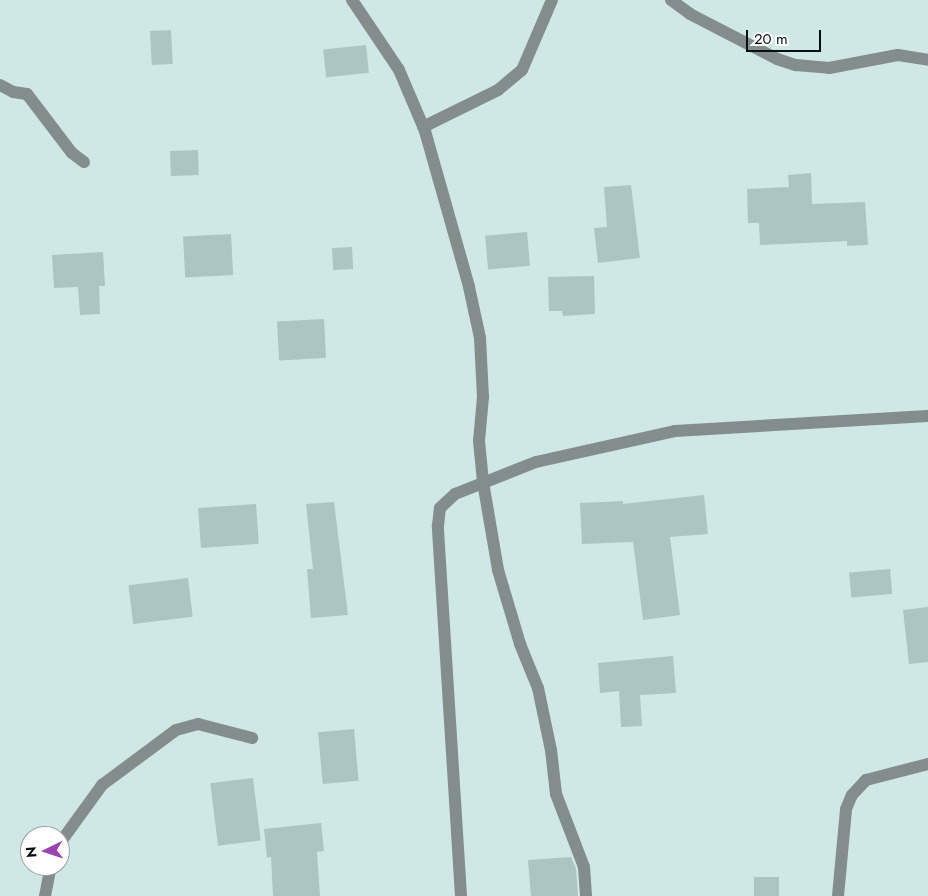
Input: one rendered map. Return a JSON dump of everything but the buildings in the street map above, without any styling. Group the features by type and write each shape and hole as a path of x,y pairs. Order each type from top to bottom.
{"street":[{"path":"352,0 399,70 423,127 470,286 480,338 483,397 480,442 483,482 498,570 520,644 538,688 551,750 556,794 584,867 586,896"},
{"path":"423,127 498,90 522,70 552,0"},
{"path":"671,0 690,14 777,59 796,65 829,68 898,55 928,60"},
{"path":"0,85 13,92 27,94 72,152 84,162"},
{"path":"461,896 438,526 440,508 450,498 483,482 536,462 675,431 928,416"},
{"path":"70,828 102,785 176,730 198,724 252,738"},
{"path":"838,896 846,809 852,795 866,780 928,764"},
{"path":"45,896 49,876"}]}
